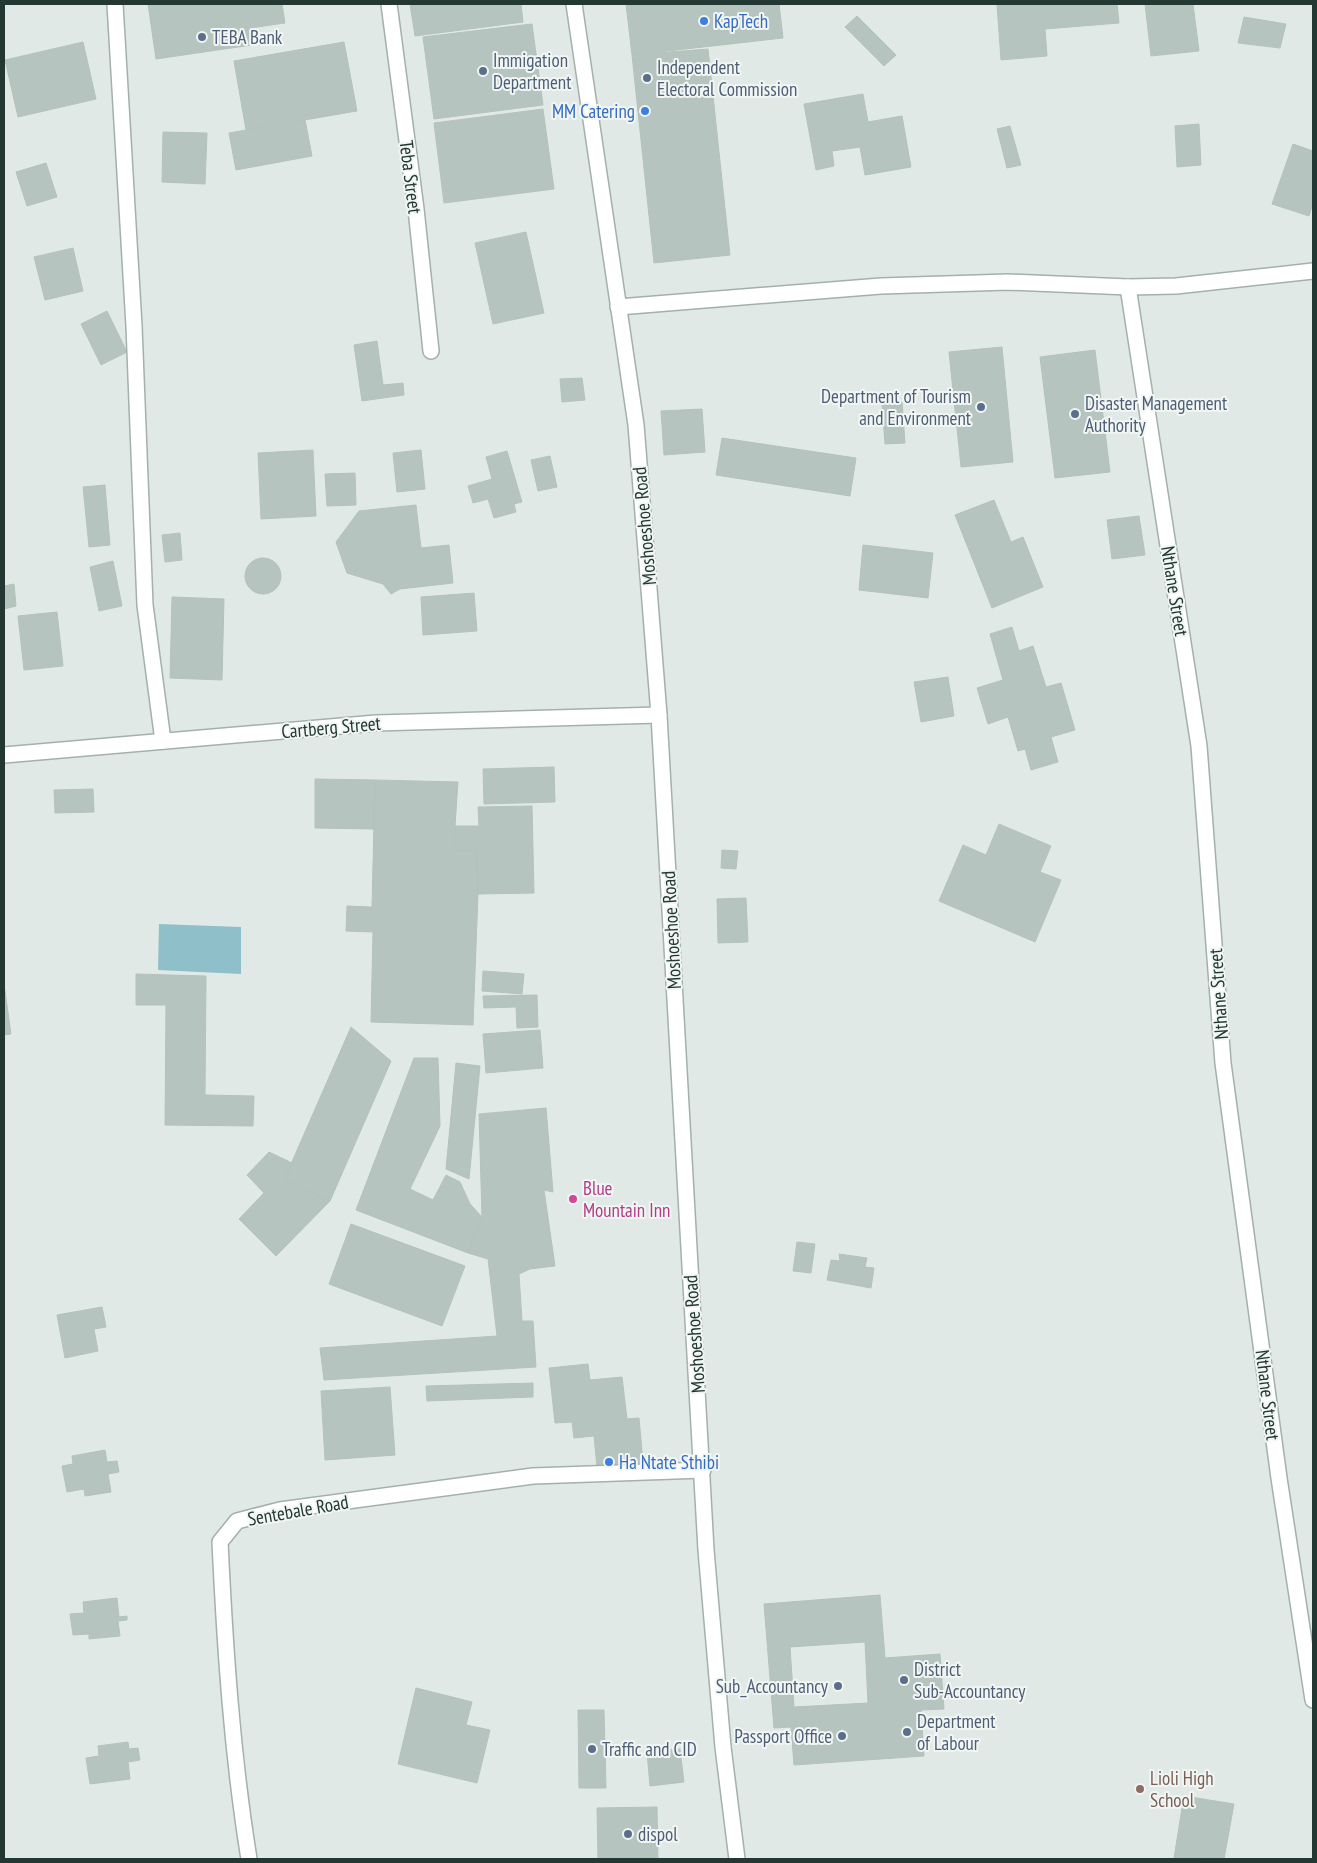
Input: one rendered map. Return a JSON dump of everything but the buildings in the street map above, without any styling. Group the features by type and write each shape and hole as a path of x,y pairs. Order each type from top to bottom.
{"street":[{"path":"115,4 134,336 145,605 163,741"},
{"name":"Teba Street","path":"389,4 416,209 431,351"},
{"name":"Moshoeshoe Road","path":"574,4 636,425 659,715 706,1550 723,1747 737,1859"},
{"path":"618,307 881,286 1008,282 1128,287 1176,286 1313,271"},
{"name":"Nthane Street","path":"1128,287 1199,746 1223,1063 1279,1478 1313,1700"},
{"name":"Cartberg Street","path":"4,755 376,723 659,715"},
{"name":"Sentebale Road","path":"249,1859 241,1809 224,1640 220,1542 237,1521 280,1510 533,1476 702,1470"}],"water":[{"path":"159,924 241,927 241,974 158,970"}],"place":[{"name":"KapTech","path":"704,21"},
{"name":"TEBA Bank","path":"202,37"},
{"name":"Immigation Department","path":"483,71"},
{"name":"Independent Electoral Commission","path":"647,78"},
{"name":"MM Catering","path":"645,111"},
{"name":"Department of Tourism and Environment","path":"981,407"},
{"name":"Disaster Management Authority","path":"1075,414"},
{"name":"Blue Mountain Inn","path":"573,1199"},
{"name":"Ha Ntate Sthibi","path":"609,1462"},
{"name":"District Sub-Accountancy","path":"904,1680"},
{"name":"Sub_Accountancy","path":"838,1686"},
{"name":"Department of Labour","path":"907,1732"},
{"name":"Passport Office","path":"842,1736"},
{"name":"Traffic and CID","path":"592,1749"},
{"name":"Lioli High School","path":"1140,1789"},
{"name":"dispol","path":"628,1834"}]}
